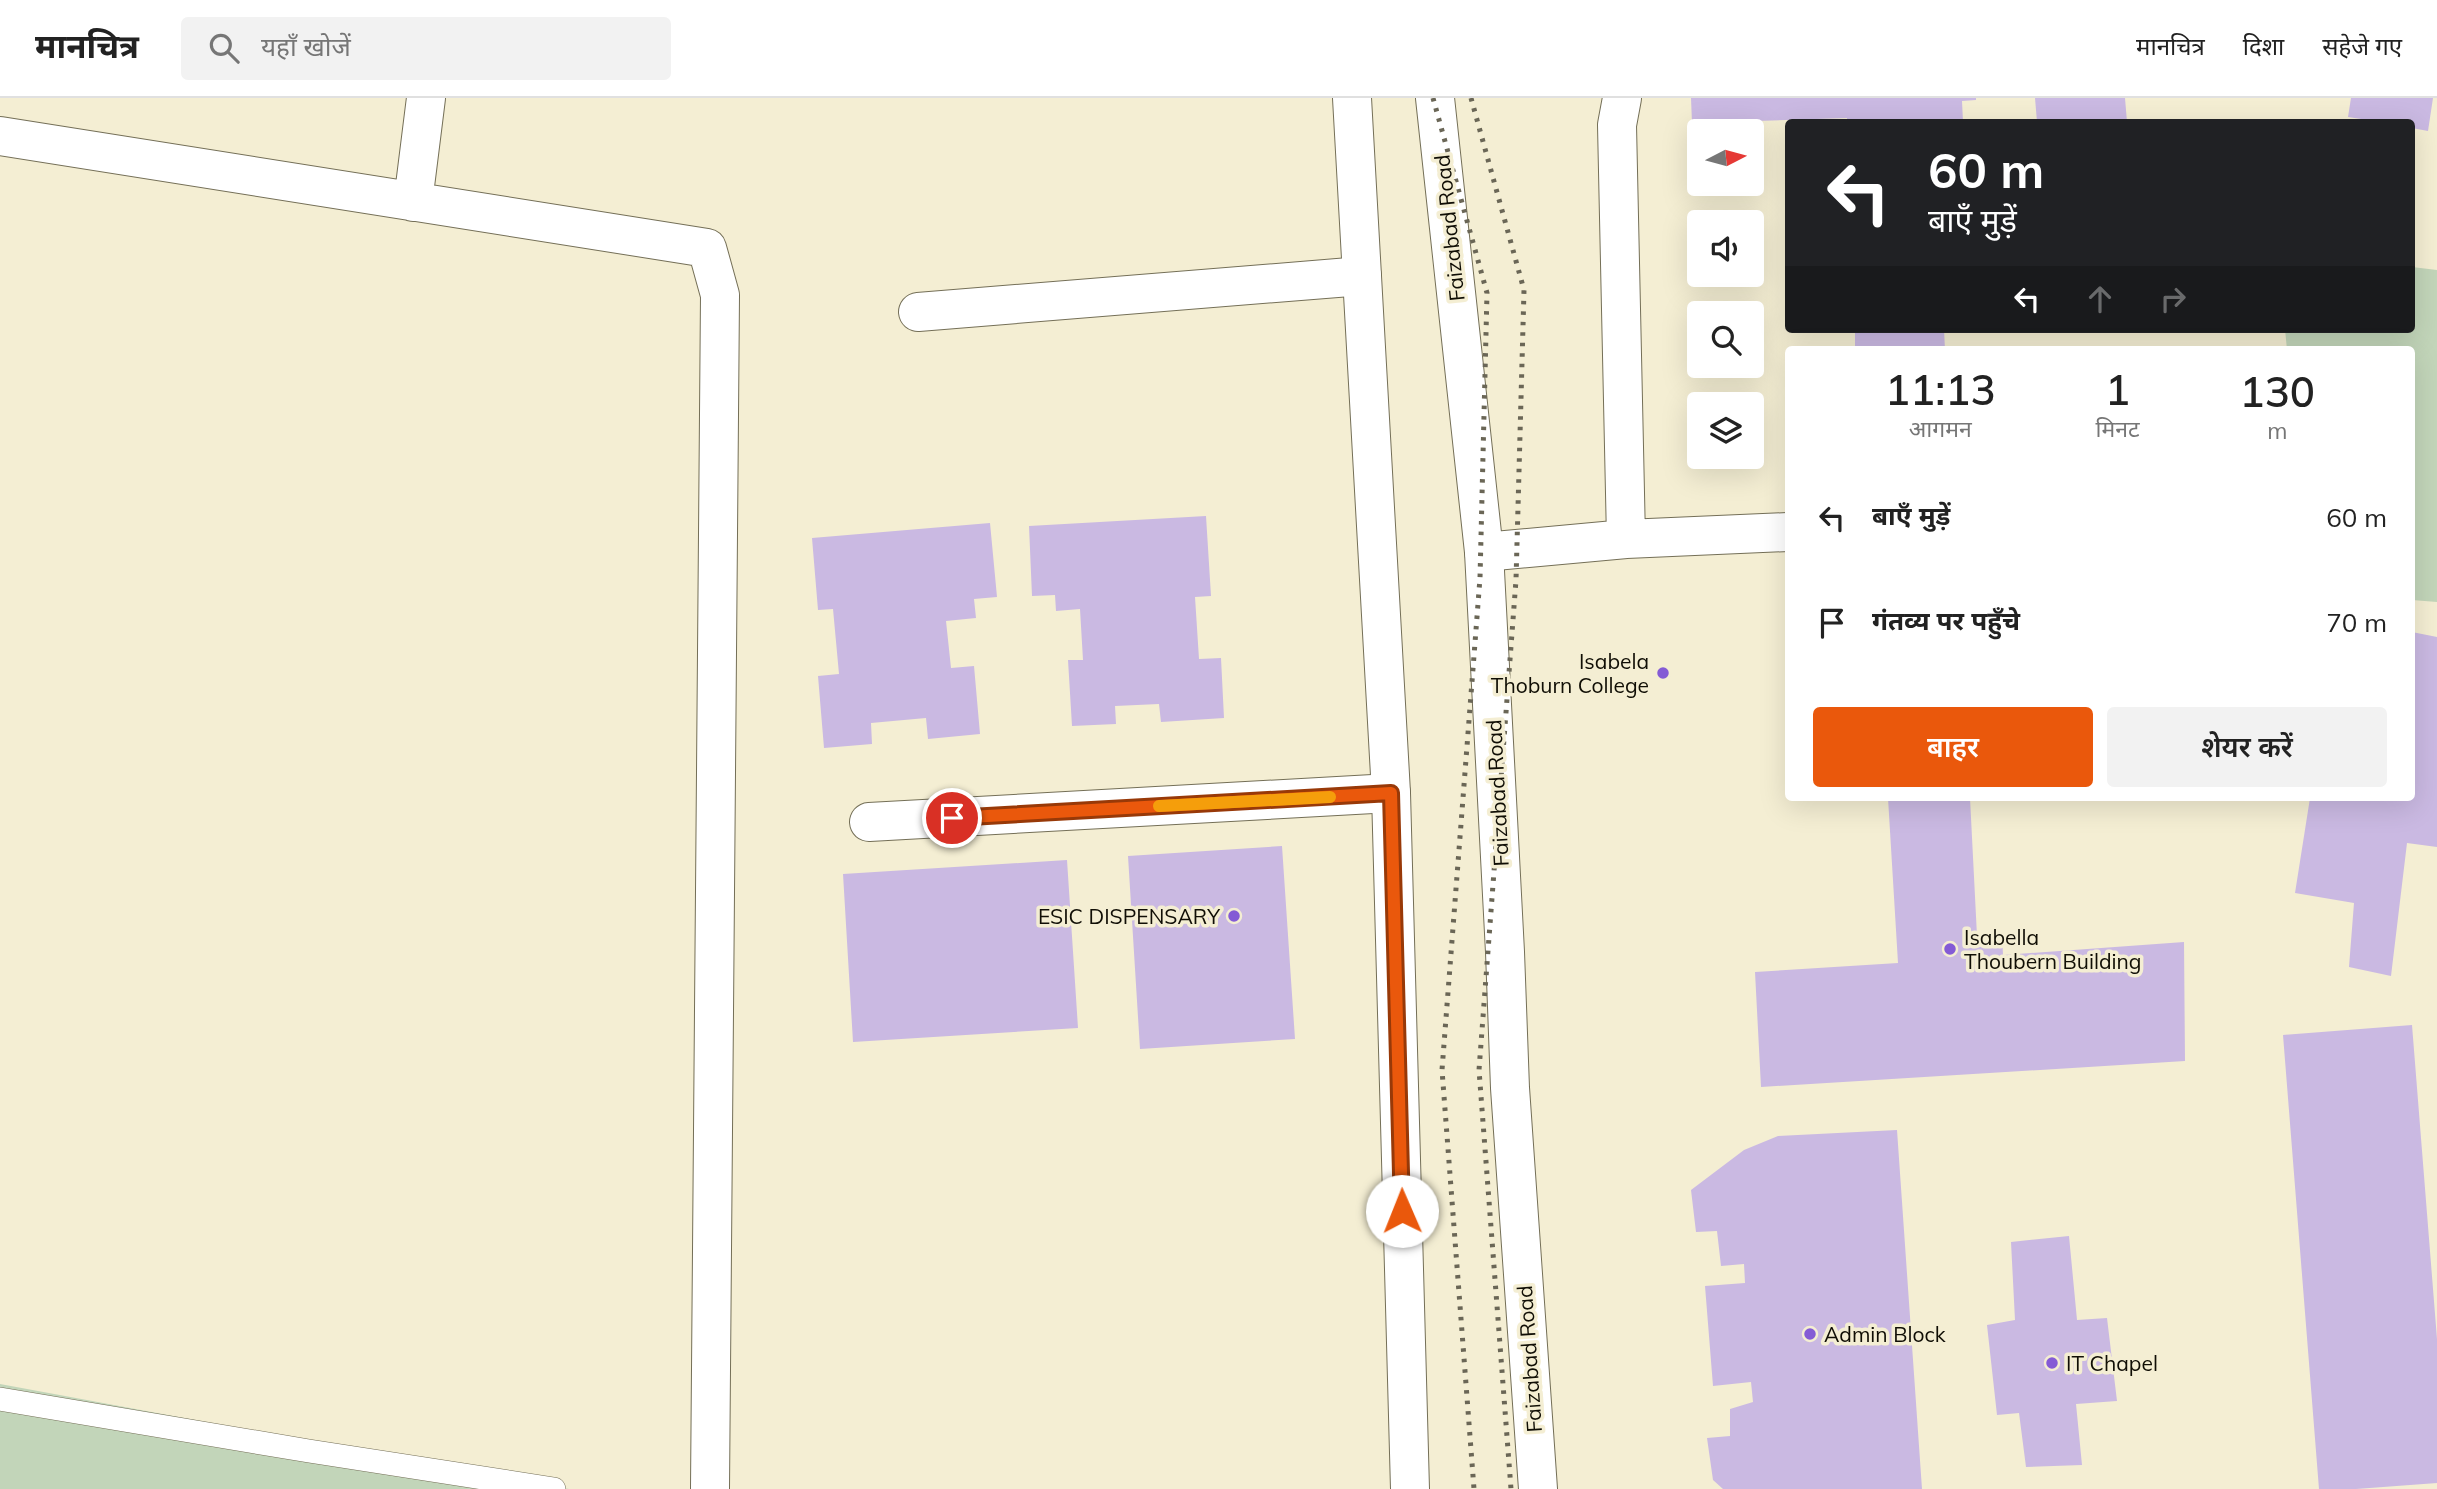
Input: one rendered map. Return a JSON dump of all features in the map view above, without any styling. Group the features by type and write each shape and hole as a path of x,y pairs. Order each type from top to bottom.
{"street":[{"path":"414,202 426,98"},
{"path":"1352,98 1391,793 1410,1489"},
{"name":"Faizabad Road","path":"1435,98 1484,552 1510,1088 1538,1489"},
{"path":"1622,98 1617,125 1626,539"},
{"path":"0,136 707,248 720,295 710,1489"},
{"path":"918,312 1362,276"},
{"path":"1484,552 1626,539 1785,532"},
{"path":"869,822 1391,793"}],"lane":[{"path":"0,1399 554,1489"}],"green space":[{"path":"2415,267 2437,270 2437,602 2415,600 2415,346 2287,346 2285,333 2415,333"},
{"path":"0,1384 569,1489 0,1489"}],"building":[{"path":"1691,98 1976,98 1962,101 1963,119 1692,119"},
{"path":"2035,98 2125,98 2127,119 2037,119"},
{"path":"2351,98 2433,98 2428,131 2415,129 2415,119 2348,117"},
{"path":"1855,333 1944,333 1945,346 1855,346"},
{"path":"1206,516 1211,596 1195,597 1199,659 1221,658 1224,718 1161,722 1159,704 1115,706 1116,724 1072,726 1068,660 1083,660 1080,609 1056,611 1055,595 1032,596 1029,526"},
{"path":"990,523 997,597 974,599 976,618 946,621 951,668 974,666 980,734 928,739 926,718 871,723 872,744 824,748 818,676 839,674 833,609 818,610 812,538"},
{"path":"2415,633 2437,637 2437,847 2407,843 2391,976 2349,967 2354,903 2295,893 2310,801 2415,801"},
{"name":"Isabella Thoubern Building","path":"1888,801 1970,801 1977,936 2002,935 2003,955 2184,942 2185,1061 1761,1087 1755,972 1898,963"},
{"path":"1282,846 1295,1039 1140,1049 1128,856"},
{"path":"1067,860 1078,1028 853,1042 843,874"},
{"path":"2412,1025 2437,1339 2437,1483 2319,1489 2283,1035"},
{"name":"Admin Block","path":"1897,1130 1922,1489 1723,1489 1713,1480 1707,1438 1730,1436 1730,1409 1753,1402 1751,1382 1713,1386 1705,1286 1745,1283 1744,1264 1721,1266 1717,1231 1696,1232 1691,1190 1744,1150 1778,1136"},
{"name":"IT Chapel","path":"2069,1236 2077,1320 2107,1318 2117,1401 2076,1404 2082,1465 2026,1467 2019,1413 1997,1415 1987,1325 2015,1320 2011,1242"}],"railway":[{"path":"1433,98 1487,293 1480,578 1442,1070 1474,1489"},
{"path":"1471,98 1524,290 1516,580 1479,1070 1511,1489"}],"slow traffic":[{"path":"1159,806 1330,797"}],"place":[{"name":"Isabela Thoburn College","path":"1663,673"},
{"name":"ESIC DISPENSARY","path":"1234,916"},
{"name":"Isabella Thoubern Building","path":"1950,949"},
{"name":"Admin Block","path":"1810,1334"},
{"name":"IT Chapel","path":"2052,1363"}],"route":[{"path":"952,818 1391,793 1402,1211"}]}
